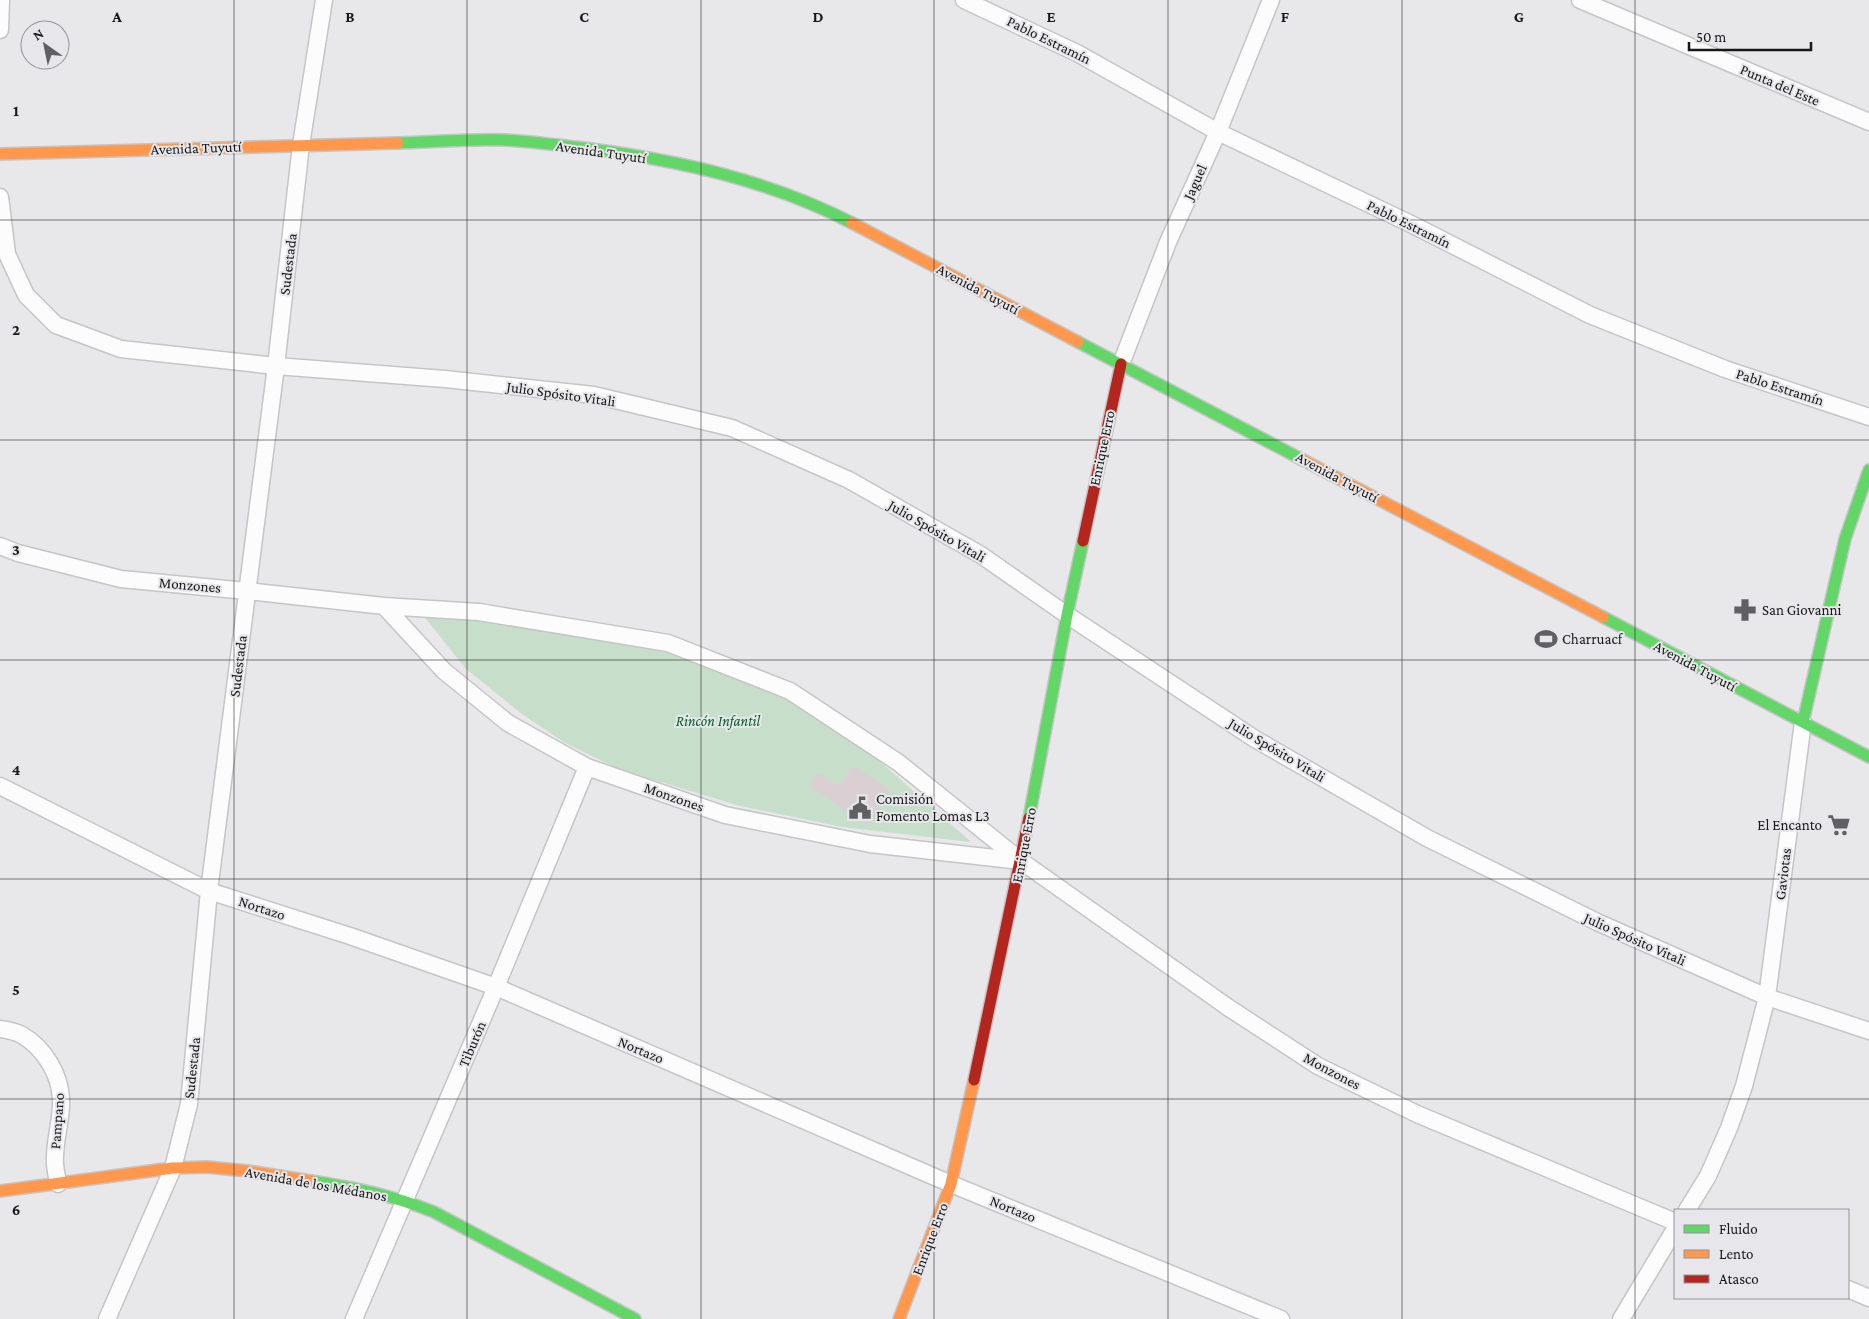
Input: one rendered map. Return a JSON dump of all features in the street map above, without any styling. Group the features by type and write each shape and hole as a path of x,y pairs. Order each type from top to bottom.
{"street":[{"path":"0,30 1,0"},
{"name":"Sudestada","path":"107,1319 173,1168 188,1104 210,891 302,144 324,0"},
{"name":"Pablo Estramín","path":"964,0 1077,53 1218,132 1413,226 1590,315 1725,369 1869,417"},
{"name":"Jaguel","path":"1121,364 1168,242 1218,132 1271,0"},
{"name":"Punta del Este","path":"1580,0 1869,122"},
{"name":"Avenida Tuyutí","path":"0,154 302,144 504,140 602,151 702,168 761,186 838,216 1869,757"},
{"name":"Julio Spósito Vitali","path":"0,197 7,254 26,295 56,325 121,349 276,366 445,379 594,395 732,428 849,480 981,555 1067,615 1256,739 1427,838 1597,922 1767,997 1869,1031"},
{"name":"Enrique Erro","path":"899,1319 952,1184 1021,861 1067,615 1121,364"},
{"name":"Gaviotas","path":"1687,1209 1708,1176 1729,1128 1744,1086 1767,997 1803,722 1845,539 1869,470"},
{"name":"Monzones","path":"0,546 18,553 121,579 384,606 479,612 668,643 790,690 899,763 1021,861 1228,1008 1318,1066 1417,1114 1674,1222"},
{"name":"Monzones","path":"384,606 444,671 508,723 587,767 725,815 870,844 1021,861"},
{"name":"Tiburón","path":"354,1319 496,987 587,767"},
{"name":"Nortazo","path":"0,786 210,891 350,936 496,987 1254,1314 1281,1319"},
{"name":"Pampano","path":"0,1029 21,1034 33,1043 47,1059 54,1071 59,1085 61,1100 54,1157 58,1184"},
{"name":"Avenida de los Médanos","path":"0,1191 173,1168 207,1166 360,1189 405,1200 434,1212 635,1319"},
{"path":"1621,1319 1674,1231"},
{"path":"1849,1289 1869,1298"}],"green space":[{"name":"Rincón Infantil","path":"419,610 667,650 788,694 876,758 971,842 842,827 740,806 621,770 565,743 522,714 466,669"}],"building":[{"name":"Comisión Fomento Lomas L3","path":"853,766 890,790 867,825 809,786 818,773 839,786"}],"traffic: fast":[{"path":"398,143 478,140 537,142 625,154 692,167 758,184 790,195 852,223"},
{"path":"1078,342 1303,460"},
{"path":"1803,722 1845,539 1869,470"},
{"path":"1029,818 1067,615 1083,541"},
{"path":"1603,617 1869,757"},
{"path":"311,1181 373,1193 434,1212 635,1319"}],"traffic: slow":[{"path":"0,154 398,143"},
{"path":"852,223 1078,342"},
{"path":"1303,460 1603,617"},
{"path":"899,1319 951,1184 974,1080"},
{"path":"0,1191 173,1168 207,1167 248,1171 311,1181"}],"traffic: jam":[{"path":"1083,541 1121,364"},
{"path":"974,1080 1029,818"}],"place":[{"name":"San Giovanni","path":"1745,610"},
{"name":"Charruacf","path":"1546,639"},
{"name":"Comisión Fomento Lomas L3","path":"860,808"},
{"name":"El Encanto","path":"1839,825"}]}
